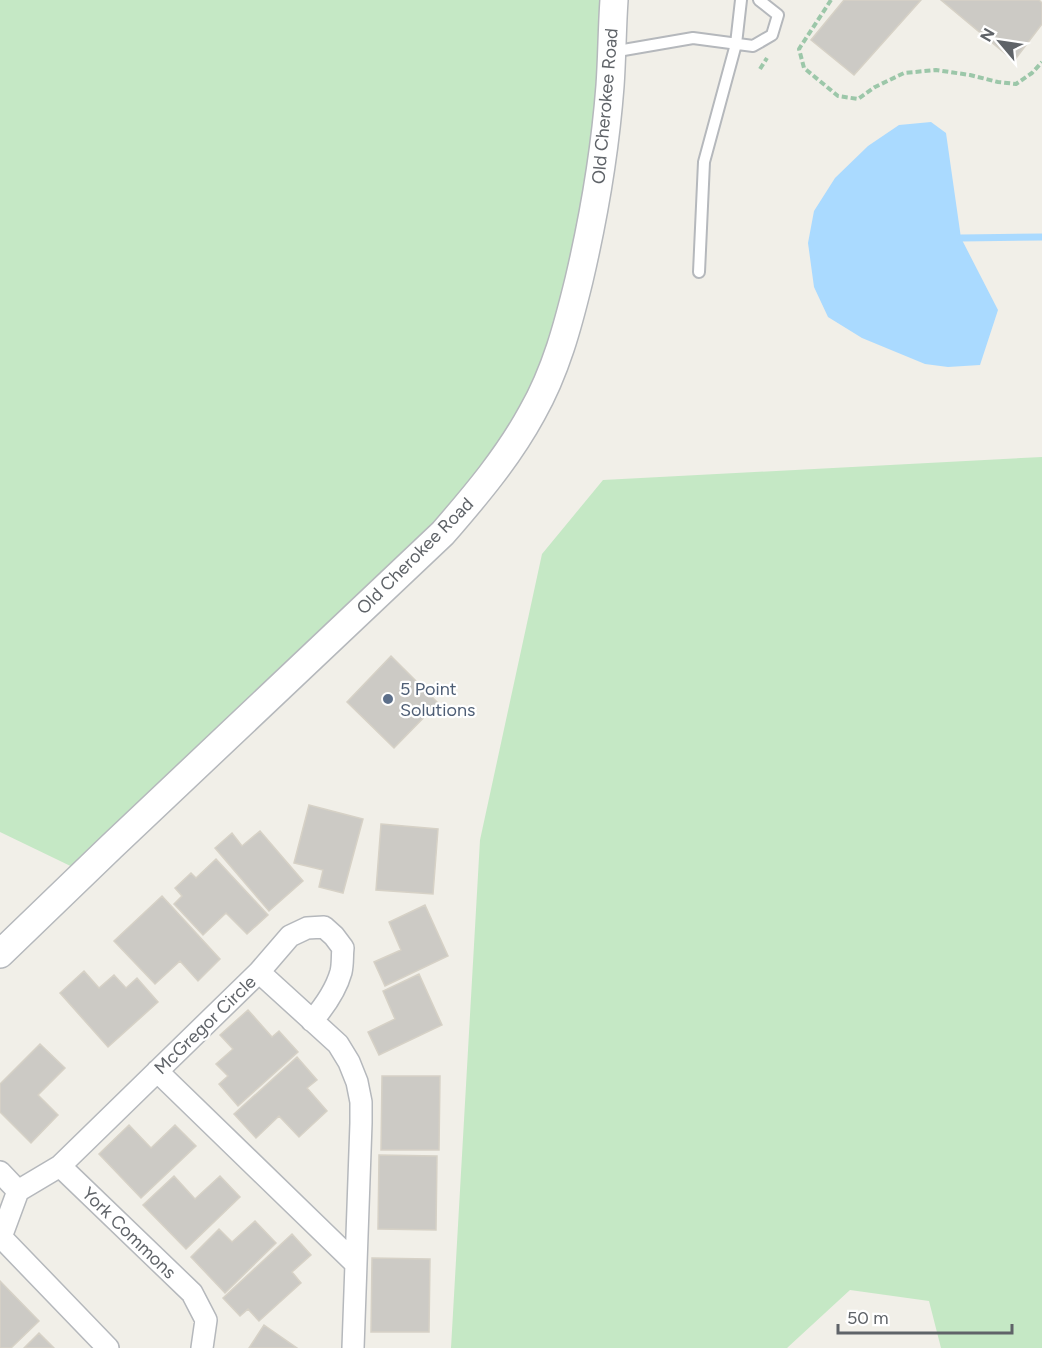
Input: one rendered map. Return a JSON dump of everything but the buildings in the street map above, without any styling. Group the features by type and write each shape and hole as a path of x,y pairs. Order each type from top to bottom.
{"street":[{"name":"Old Cherokee Road","path":"0,954 443,533 473,499 510,450 548,380 570,320 600,171 610,87 614,0"},
{"path":"259,972 290,936 307,928 324,927 334,936 343,948 341,971 327,1001 312,1021"},
{"name":"McGregor Circle","path":"60,1166 259,972 338,1044 357,1082 362,1124 353,1348"},
{"path":"157,1071 356,1264"},
{"path":"60,1166 18,1191 1,1237 108,1348"},
{"name":"York Commons","path":"60,1166 192,1293 206,1320 202,1348"},
{"path":"0,1172 18,1191"}],"lane":[{"path":"699,272 704,162 736,44 741,0"},
{"path":"611,52 693,38 753,46 771,34 778,15 759,0"}],"path":[{"path":"831,0 800,49 804,68 838,96 858,99 875,87 904,73 936,70 1016,84 1032,73 1042,62"}],"green space":[{"path":"0,0 614,0 587,249 510,450 85,873 0,832"},
{"path":"1042,457 1042,1348 941,1348 929,1301 850,1290 787,1348 451,1348 480,840 542,554 603,480"}],"water":[{"path":"931,122 946,133 961,238 998,310 980,365 948,367 925,364 862,338 828,317 814,287 808,243 814,211 835,178 868,146 899,125"}],"waterway":[{"path":"961,238 1042,237"}],"place":[{"name":"5 Point Solutions","path":"388,699"}]}
